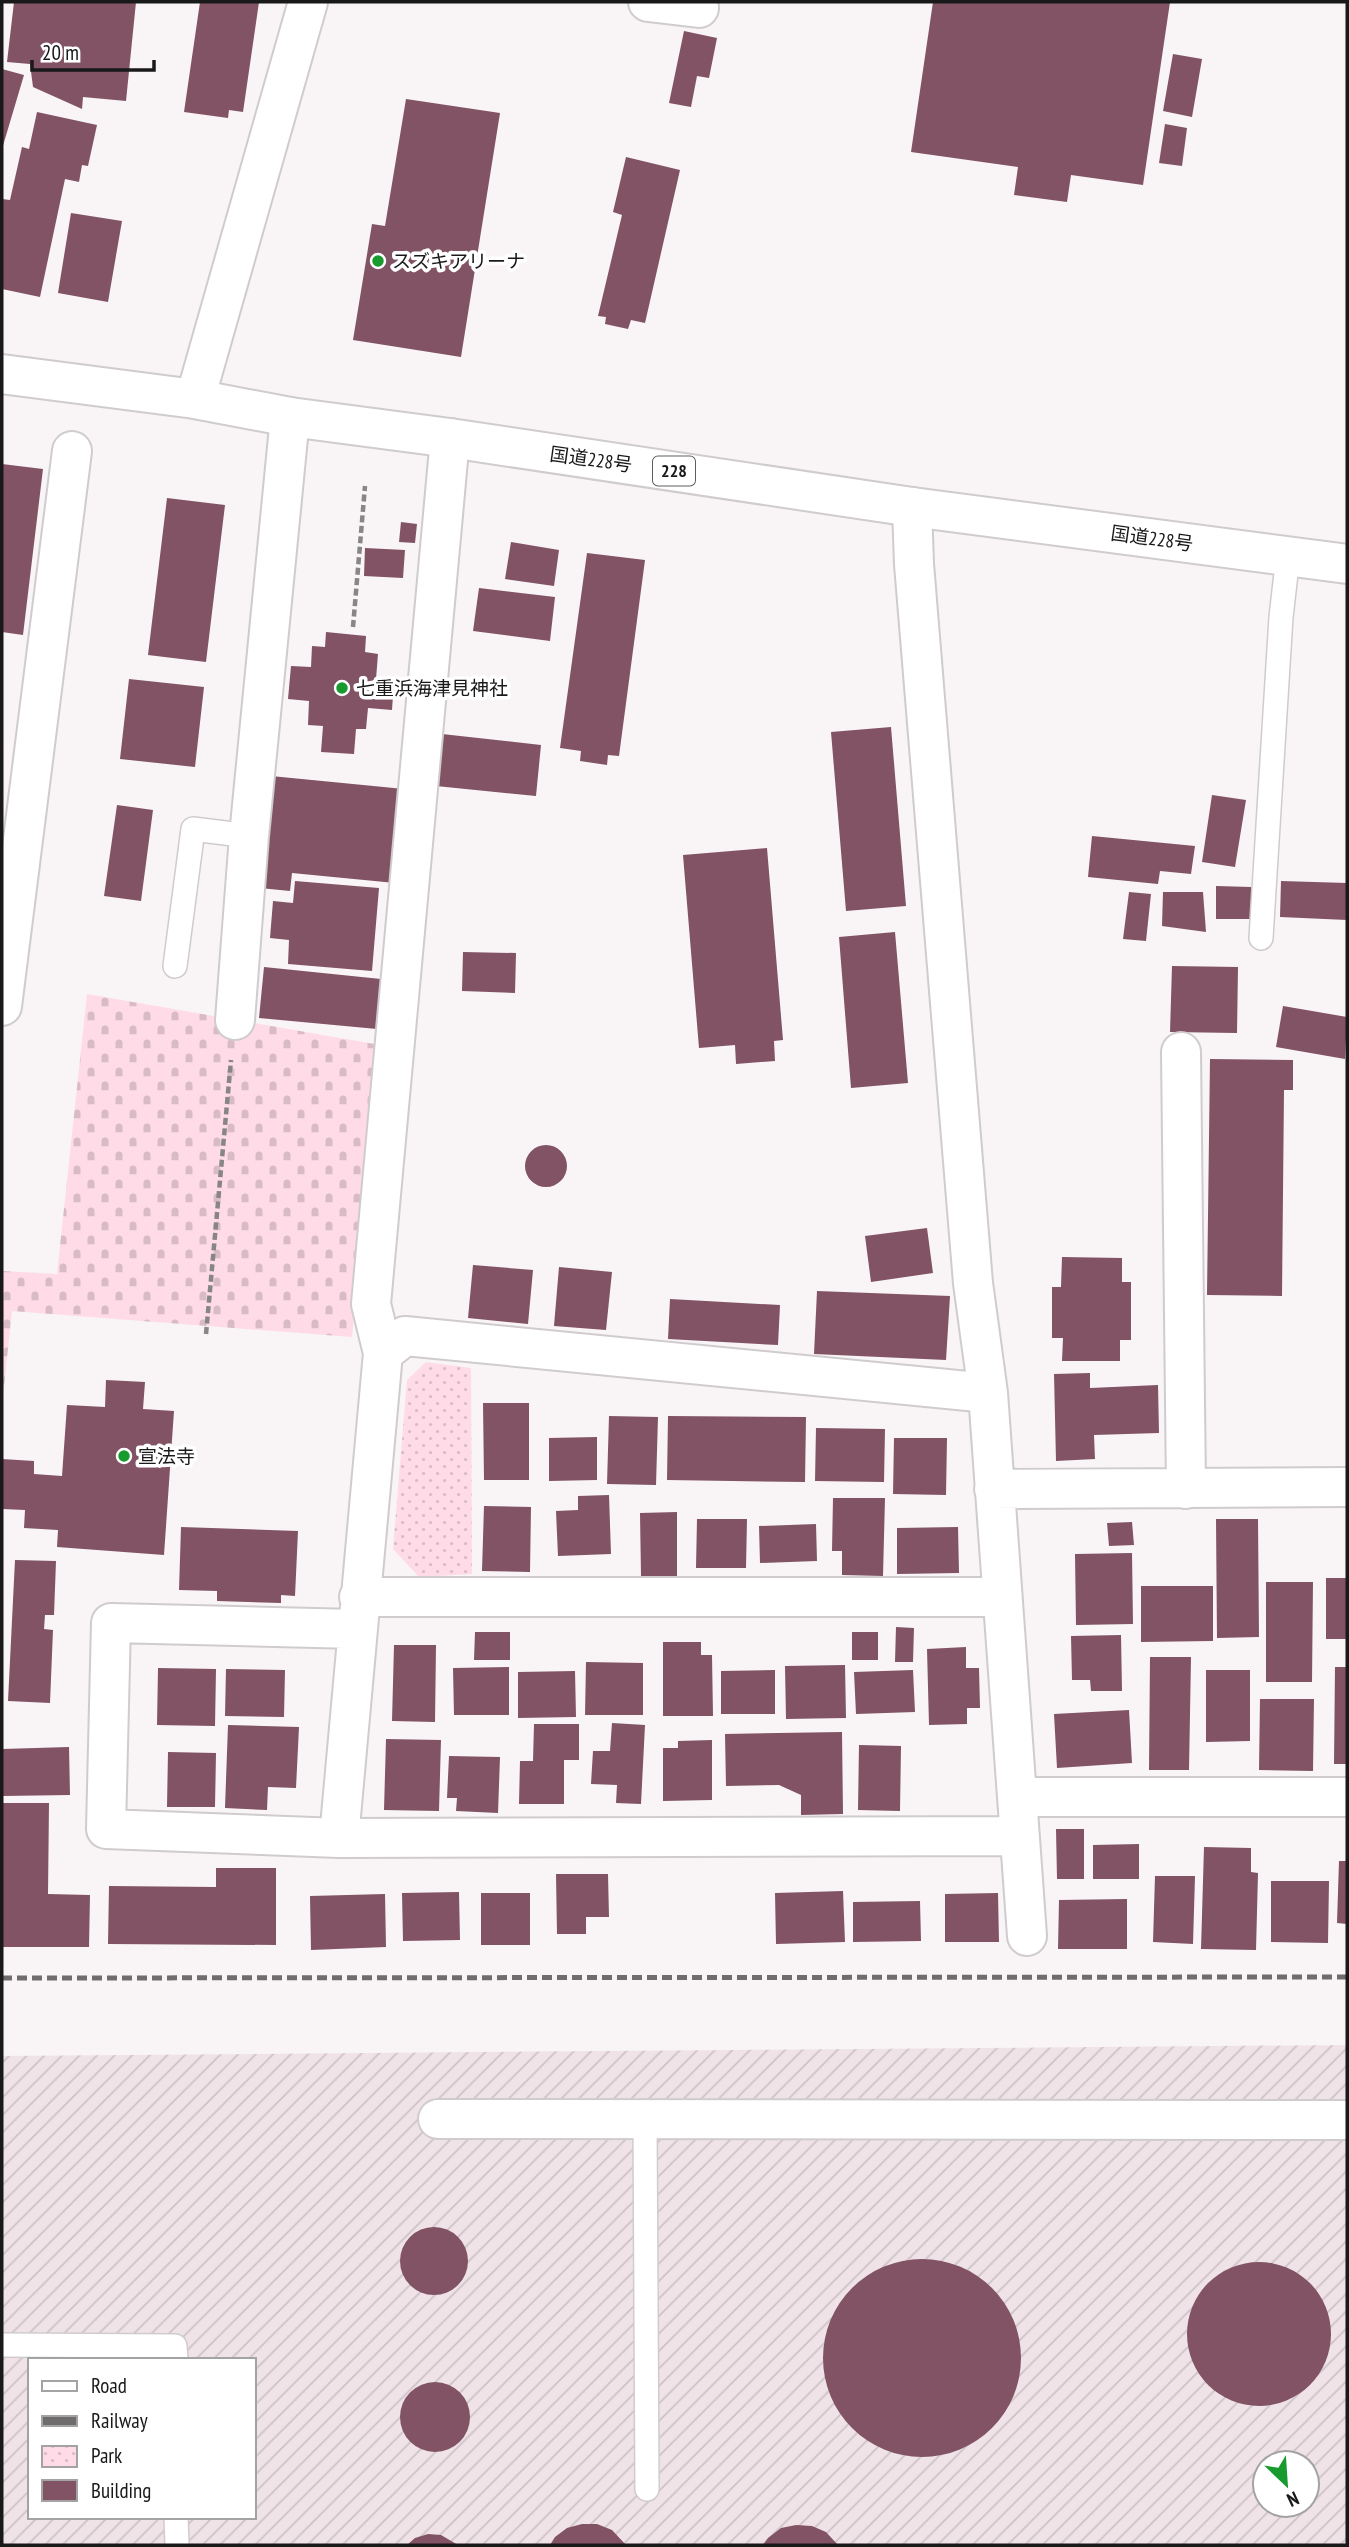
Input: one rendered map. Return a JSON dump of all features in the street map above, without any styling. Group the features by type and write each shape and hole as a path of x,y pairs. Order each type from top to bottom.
{"main road":[{"path":"195,399 308,2"},
{"path":"648,2 699,8"},
{"name":"国道228号","path":"2,374 195,399 290,417 450,438 912,507 1347,564"},
{"path":"235,1020 249,836 290,417"},
{"path":"339,1838 383,1353 371,1304 450,438"},
{"path":"2,1006 72,451"},
{"path":"912,507 914,564 973,1283 988,1393 1027,1936"},
{"path":"1181,1052 1186,1489"},
{"path":"383,1353 405,1336 988,1393"},
{"path":"994,1489 1347,1487"},
{"path":"1002,1598 358,1613 111,1623 106,1829 339,1838 1020,1836"},
{"path":"1017,1797 1347,1797"},
{"path":"438,2119 1347,2120"}],"lane":[{"path":"1261,938 1281,617 1289,556"},
{"path":"174,966 193,829 249,836"},
{"path":"645,2119 647,2489"},
{"path":"2,2344 176,2346 176,2358"},
{"path":"176,2519 177,2545"}],"path":[{"path":"353,627 365,486"},
{"path":"206,1334 235,1020"}],"shaded area":[{"path":"1347,2045 1347,2545 2,2545 2,2056"}],"green space":[{"path":"87,994 380,1045 352,1337 12,1311 2,1406 2,1271 57,1274"},
{"path":"426,1362 471,1368 472,1574 419,1577 393,1549 407,1380"}],"building":[{"path":"14,2 136,2 126,101 83,97 82,109 33,87 30,64 7,62"},
{"path":"200,2 259,2 243,112 229,110 228,118 184,112"},
{"path":"933,2 1170,2 1143,185 1071,175 1067,202 1014,195 1018,167 911,152"},
{"path":"684,31 717,38 709,78 697,76 691,107 669,103"},
{"path":"1173,54 1202,59 1192,117 1163,111"},
{"path":"2,69 24,75 2,149"},
{"path":"406,99 500,113 461,357 353,340 372,224 385,226"},
{"path":"37,112 97,125 88,166 82,165 79,182 65,179 40,297 2,289 2,199 10,200 22,147 29,149"},
{"path":"1165,124 1187,128 1182,166 1159,163"},
{"path":"626,157 680,170 645,323 631,320 628,329 605,324 606,317 598,316 622,215 613,212"},
{"path":"71,213 122,221 108,302 58,293"},
{"path":"2,464 43,469 23,635 2,632"},
{"path":"167,498 225,505 206,662 148,655"},
{"path":"401,522 417,524 415,543 399,542"},
{"path":"511,542 559,550 554,586 505,579"},
{"path":"365,548 405,550 403,578 364,576"},
{"path":"587,553 645,560 619,756 608,755 607,765 580,761 581,751 560,748"},
{"path":"479,588 555,597 550,641 473,631"},
{"path":"326,632 366,636 365,652 378,654 376,679 394,680 392,710 368,708 366,729 356,729 354,754 321,752 323,726 308,725 309,701 288,699 291,666 311,667 312,646 325,647"},
{"path":"129,679 204,687 195,767 120,759"},
{"path":"891,727 906,906 846,911 831,732"},
{"path":"442,734 541,745 536,796 436,786"},
{"path":"271,776 404,789 395,883 292,873 290,891 260,888"},
{"path":"1212,795 1246,800 1235,867 1202,862"},
{"path":"117,805 153,810 141,901 104,896"},
{"path":"1092,836 1195,846 1191,874 1160,871 1158,884 1088,877"},
{"path":"767,848 783,1040 774,1041 775,1061 736,1064 735,1045 699,1048 683,855"},
{"path":"295,881 379,888 372,971 288,964 289,940 270,938 273,901 293,903"},
{"path":"1281,881 1347,883 1347,920 1280,917"},
{"path":"1216,886 1251,887 1251,919 1216,919"},
{"path":"1129,892 1151,894 1146,941 1123,939"},
{"path":"1163,892 1203,892 1206,932 1162,926"},
{"path":"895,932 908,1083 851,1088 839,937"},
{"path":"463,952 516,953 515,993 462,991"},
{"path":"1172,966 1238,967 1237,1033 1170,1032"},
{"path":"264,967 381,979 377,1029 259,1018"},
{"path":"1283,1006 1347,1017 1345,1059 1276,1047"},
{"path":"1210,1059 1293,1060 1293,1090 1284,1090 1282,1296 1207,1295"},
{"path":"546,1145 560,1152 567,1166 560,1180 546,1187 532,1180 525,1166 532,1152"},
{"path":"927,1228 933,1273 871,1282 865,1236"},
{"path":"1062,1257 1122,1258 1122,1282 1131,1282 1131,1340 1120,1340 1120,1361 1062,1361 1063,1338 1052,1338 1052,1287 1061,1287"},
{"path":"473,1265 533,1270 528,1324 468,1318"},
{"path":"559,1267 612,1272 606,1330 554,1326"},
{"path":"817,1291 950,1296 946,1360 814,1354"},
{"path":"670,1299 780,1305 778,1345 668,1339"},
{"path":"1090,1373 1090,1388 1158,1385 1159,1433 1094,1435 1095,1459 1056,1461 1054,1374"},
{"path":"106,1380 145,1382 143,1409 174,1411 164,1555 57,1547 58,1530 24,1528 25,1510 2,1509 2,1459 34,1461 34,1474 62,1476 67,1405 105,1407"},
{"path":"483,1403 529,1403 529,1480 484,1480"},
{"path":"609,1416 658,1417 656,1485 607,1484"},
{"path":"668,1416 806,1417 805,1482 667,1480"},
{"path":"816,1428 885,1429 884,1482 815,1481"},
{"path":"597,1437 597,1480 549,1481 549,1438"},
{"path":"894,1438 947,1438 946,1495 893,1494"},
{"path":"609,1495 611,1554 558,1556 556,1511 578,1510 578,1496"},
{"path":"833,1498 885,1498 883,1576 842,1575 842,1551 832,1551"},
{"path":"484,1506 531,1507 530,1572 482,1571"},
{"path":"677,1512 677,1576 641,1576 640,1513"},
{"path":"697,1519 747,1519 746,1568 696,1568"},
{"path":"1216,1519 1258,1519 1259,1637 1217,1638"},
{"path":"1132,1522 1134,1545 1109,1546 1107,1523"},
{"path":"816,1524 817,1561 760,1563 759,1526"},
{"path":"181,1527 298,1531 295,1596 281,1595 281,1603 217,1601 217,1591 179,1590"},
{"path":"958,1527 959,1573 897,1574 897,1528"},
{"path":"1132,1553 1133,1624 1076,1625 1075,1554"},
{"path":"15,1560 56,1561 54,1615 45,1615 44,1629 53,1630 50,1703 8,1701"},
{"path":"1326,1578 1347,1578 1347,1639 1326,1639"},
{"path":"1266,1582 1313,1582 1312,1682 1266,1682"},
{"path":"1141,1586 1213,1586 1213,1641 1141,1642"},
{"path":"896,1627 914,1628 913,1662 895,1662"},
{"path":"475,1632 510,1632 510,1660 474,1660"},
{"path":"852,1632 878,1632 878,1660 852,1660"},
{"path":"1121,1635 1122,1691 1091,1691 1090,1680 1072,1680 1071,1636"},
{"path":"663,1642 701,1642 701,1655 712,1655 713,1716 663,1716"},
{"path":"394,1645 436,1645 435,1722 392,1721"},
{"path":"966,1647 966,1668 979,1668 980,1708 967,1708 967,1724 929,1725 927,1649"},
{"path":"1150,1657 1191,1657 1189,1770 1149,1770"},
{"path":"586,1662 643,1663 643,1715 585,1715"},
{"path":"845,1665 846,1718 786,1719 785,1666"},
{"path":"509,1667 509,1715 454,1715 453,1668"},
{"path":"1335,1667 1347,1667 1347,1764 1334,1764"},
{"path":"158,1668 216,1669 215,1726 157,1725"},
{"path":"226,1669 285,1670 284,1717 225,1716"},
{"path":"775,1670 775,1714 721,1714 721,1671"},
{"path":"913,1670 915,1712 856,1714 854,1672"},
{"path":"1206,1670 1250,1670 1250,1741 1206,1742"},
{"path":"575,1671 576,1717 518,1718 518,1672"},
{"path":"1260,1699 1314,1699 1313,1771 1259,1770"},
{"path":"1129,1710 1132,1763 1057,1768 1054,1714"},
{"path":"612,1723 645,1725 641,1804 616,1803 617,1785 591,1784 593,1751 610,1751"},
{"path":"534,1724 579,1724 579,1760 564,1760 564,1804 519,1804 520,1761 533,1761"},
{"path":"228,1725 299,1727 296,1788 268,1787 267,1810 225,1808"},
{"path":"842,1732 843,1814 801,1815 801,1795 779,1785 726,1786 725,1734"},
{"path":"386,1739 441,1740 439,1811 384,1810"},
{"path":"712,1740 712,1800 663,1801 663,1748 678,1748 678,1741"},
{"path":"859,1745 901,1746 900,1811 858,1810"},
{"path":"69,1747 70,1795 3,1796 2,1749"},
{"path":"168,1752 216,1753 215,1807 167,1807"},
{"path":"449,1756 500,1757 498,1813 456,1811 457,1798 447,1798"},
{"path":"2,1803 49,1803 48,1894 90,1895 89,1947 2,1947"},
{"path":"1056,1829 1084,1829 1084,1879 1057,1879"},
{"path":"1139,1844 1139,1879 1093,1879 1093,1845"},
{"path":"1204,1847 1251,1848 1251,1872 1258,1873 1256,1950 1201,1949"},
{"path":"1339,1861 1347,1861 1347,1924 1337,1923"},
{"path":"216,1868 276,1868 276,1945 108,1944 109,1886 216,1887"},
{"path":"556,1874 608,1874 609,1917 586,1917 586,1934 557,1934"},
{"path":"1155,1876 1195,1876 1193,1944 1153,1942"},
{"path":"1271,1881 1329,1881 1328,1943 1271,1942"},
{"path":"843,1891 845,1942 776,1944 775,1893"},
{"path":"459,1892 460,1940 403,1941 402,1893"},
{"path":"481,1893 530,1893 530,1945 481,1945"},
{"path":"998,1893 999,1942 945,1942 945,1894"},
{"path":"385,1894 386,1947 311,1950 310,1896"},
{"path":"1127,1899 1127,1949 1058,1949 1059,1900"},
{"path":"920,1901 921,1941 853,1942 853,1902"},
{"path":"434,2227 447,2229 458,2237 466,2248 466,2274 458,2285 447,2293 434,2295 421,2293 410,2285 402,2274 400,2261 402,2248 410,2237 421,2229"},
{"path":"922,2259 960,2266 977,2275 992,2288 1005,2303 1014,2320 1021,2358 1014,2396 1005,2413 992,2428 977,2441 960,2450 922,2457 884,2450 867,2441 852,2428 839,2413 830,2396 823,2358 830,2320 839,2303 852,2288 867,2275 884,2266"},
{"path":"1259,2262 1287,2267 1310,2283 1326,2306 1331,2334 1326,2362 1310,2385 1287,2401 1259,2406 1231,2401 1208,2385 1192,2362 1187,2334 1192,2306 1208,2283 1231,2267"},
{"path":"435,2382 454,2388 464,2398 470,2417 464,2436 454,2446 435,2452 416,2446 406,2436 400,2417 406,2398 416,2388"},
{"path":"597,2524 612,2530 626,2545 550,2545 555,2537 567,2528"},
{"path":"812,2526 826,2532 838,2545 763,2545 781,2528"},
{"path":"428,2534 441,2535 458,2545 407,2545 415,2538"}],"railway":[{"path":"2,1978 1347,1977"}],"place":[{"name":"スズキアリーナ","path":"378,261"},
{"name":"七重浜海津見神社","path":"342,688"},
{"name":"宣法寺","path":"124,1456"}]}
